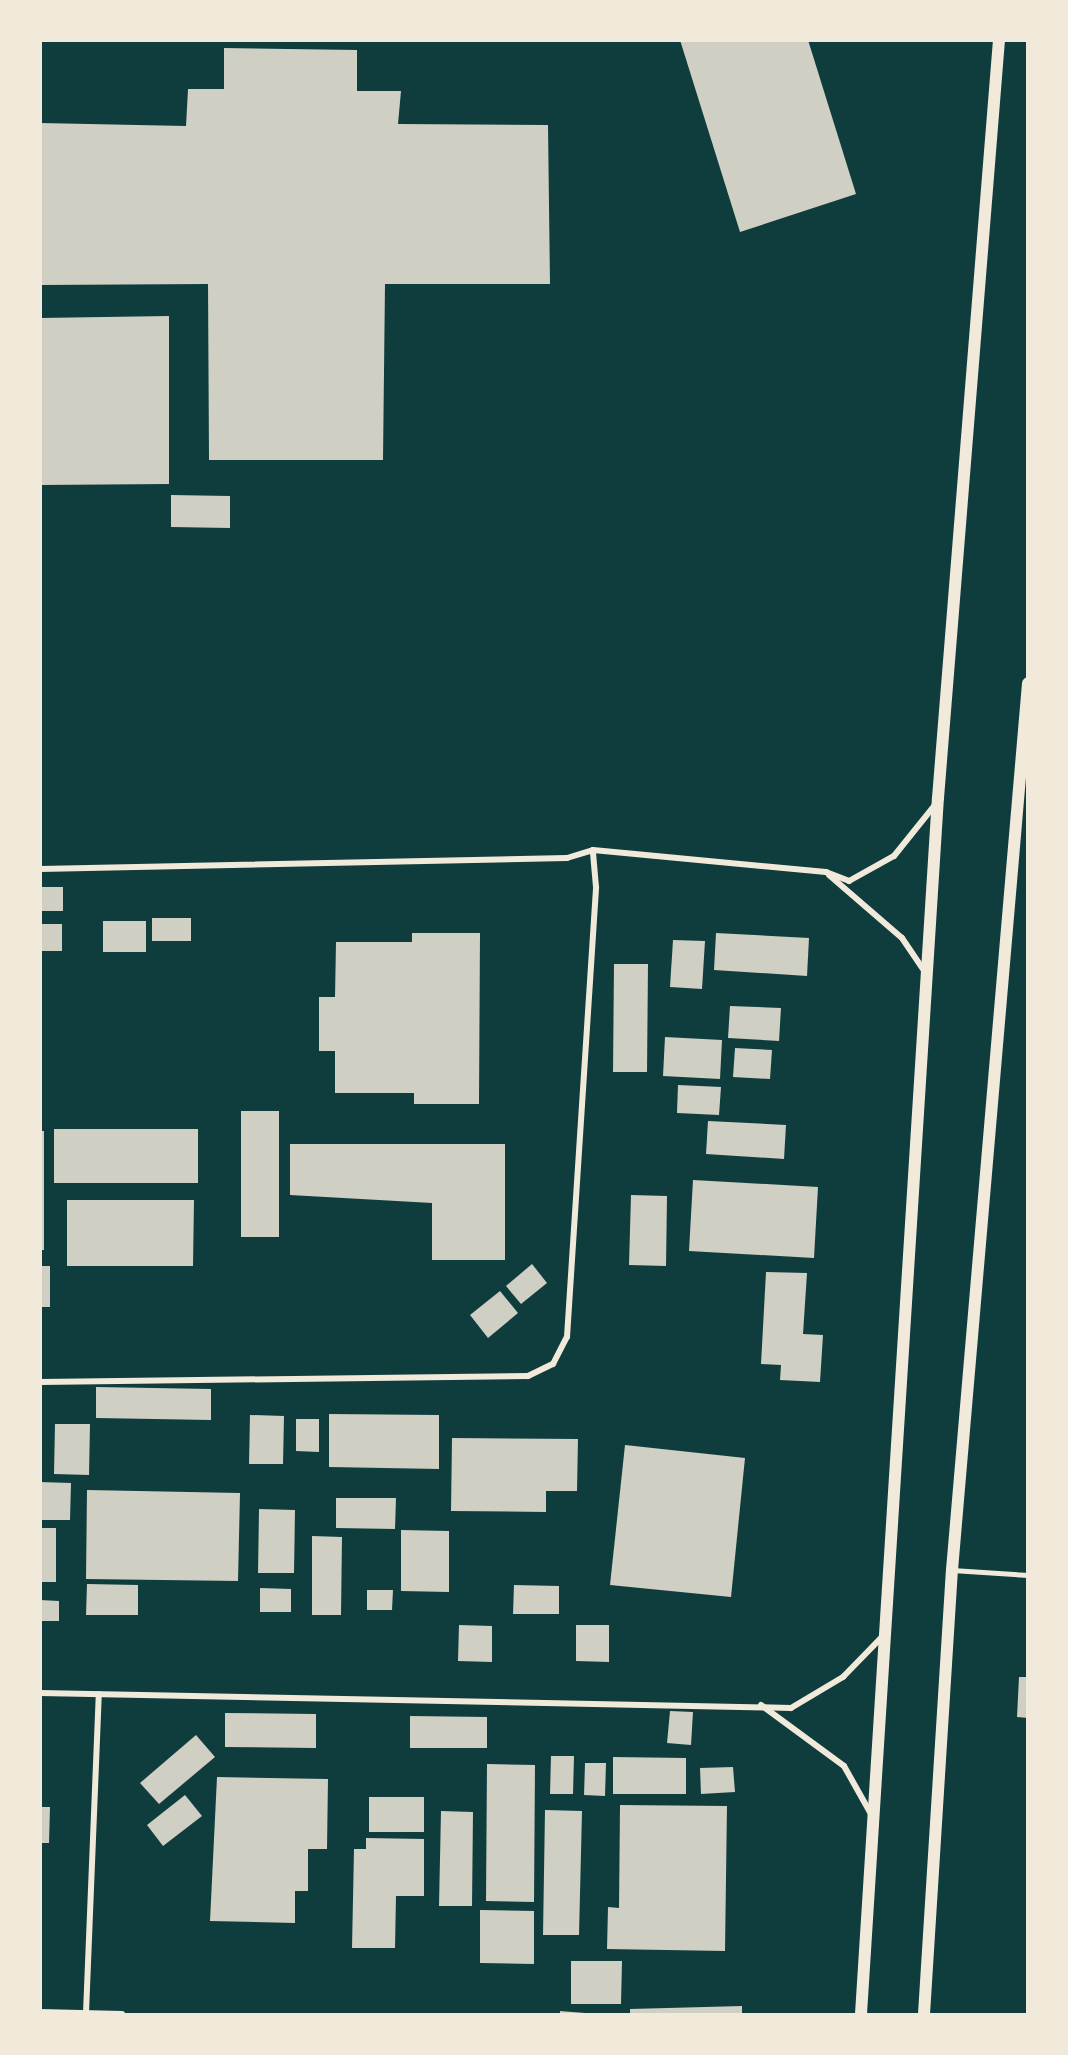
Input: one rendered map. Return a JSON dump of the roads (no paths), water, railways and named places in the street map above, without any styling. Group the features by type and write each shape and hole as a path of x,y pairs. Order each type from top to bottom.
{"main road":[{"path":"861,2014 930,983 938,798 999,40"},
{"path":"924,2014 952,1570 1028,683"}],"street":[{"path":"40,868 567,858 593,850 826,872 849,881 872,871 911,839 938,798"},
{"path":"40,1382 528,1376 552,1364 567,1337 596,886 593,850"},
{"path":"826,872 902,938 930,983"},
{"path":"952,1570 1028,1575"},
{"path":"40,1693 761,1705 791,1708 818,1694 886,1634"},
{"path":"86,2013 99,1694"},
{"path":"761,1705 844,1766 874,1822"},
{"path":"40,2012 122,2014"}]}
